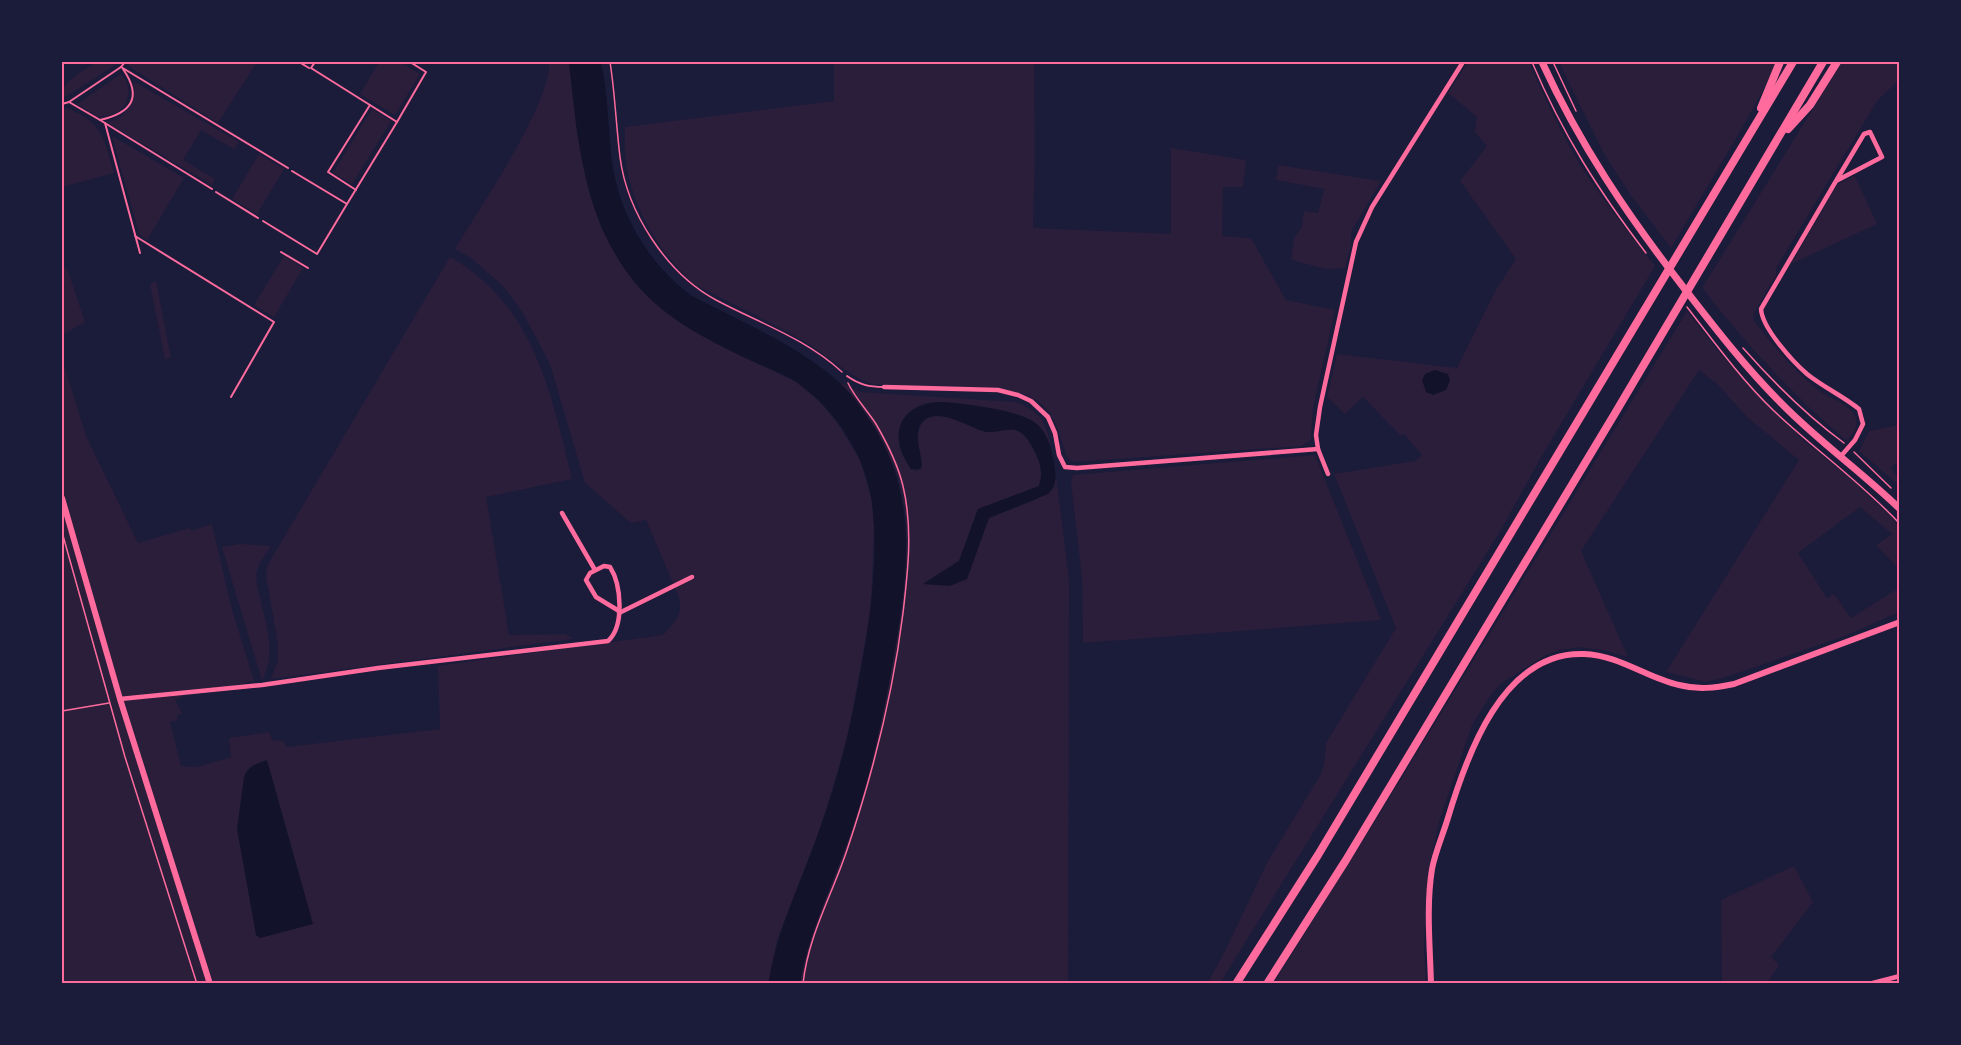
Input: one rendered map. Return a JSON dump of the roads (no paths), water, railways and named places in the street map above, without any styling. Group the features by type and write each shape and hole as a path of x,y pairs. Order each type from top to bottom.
{"highway":[{"path":"1753,128 1780,62"},
{"path":"1236,984 1318,855 1673,266 1793,62"},
{"path":"1267,984 1352,850 1778,141 1823,62"},
{"path":"1778,141 1810,105 1837,62"}],"main road":[{"path":"1542,62 1573,126 1618,199 1641,233 1716,329 1752,374 1783,406 1899,509"}],"street":[{"path":"1328,474 1318,449 1316,435 1320,406 1356,242 1372,207 1463,62"},
{"path":"1836,181 1882,157 1870,132 1864,134 1836,181 1764,303 1761,316 1774,337 1806,374 1859,409 1863,424 1855,440 1841,456"},
{"path":"884,387 998,390 1031,400 1048,417 1055,433 1059,455 1065,467 1077,468 1318,449"},
{"path":"62,498 120,699 210,984"},
{"path":"562,513 595,570"},
{"path":"120,699 262,684 608,641 616,633 619,612 618,585 612,570 607,565 595,570 587,576 586,580 596,597 619,612"},
{"path":"619,612 692,577"},
{"path":"1431,984 1430,885 1432,867 1465,765 1494,711 1520,676 1553,658 1588,654 1610,658 1678,685 1716,688 1734,684 1899,622"},
{"path":"1869,984 1899,976"}],"lane":[{"path":"62,104 69,102 125,62"},
{"path":"299,62 397,122"},
{"path":"310,68 315,62"},
{"path":"262,221 317,254 426,72 410,62"},
{"path":"100,120 121,114 129,103 133,92 129,79 121,67"},
{"path":"121,67 288,168"},
{"path":"69,102 212,189"},
{"path":"356,190 328,172 370,105"},
{"path":"105,123 140,254"},
{"path":"292,171 347,204"},
{"path":"216,192 258,218"},
{"path":"135,236 274,321 231,397"},
{"path":"281,252 308,268"},
{"path":"847,376 857,384 884,387"}]}
